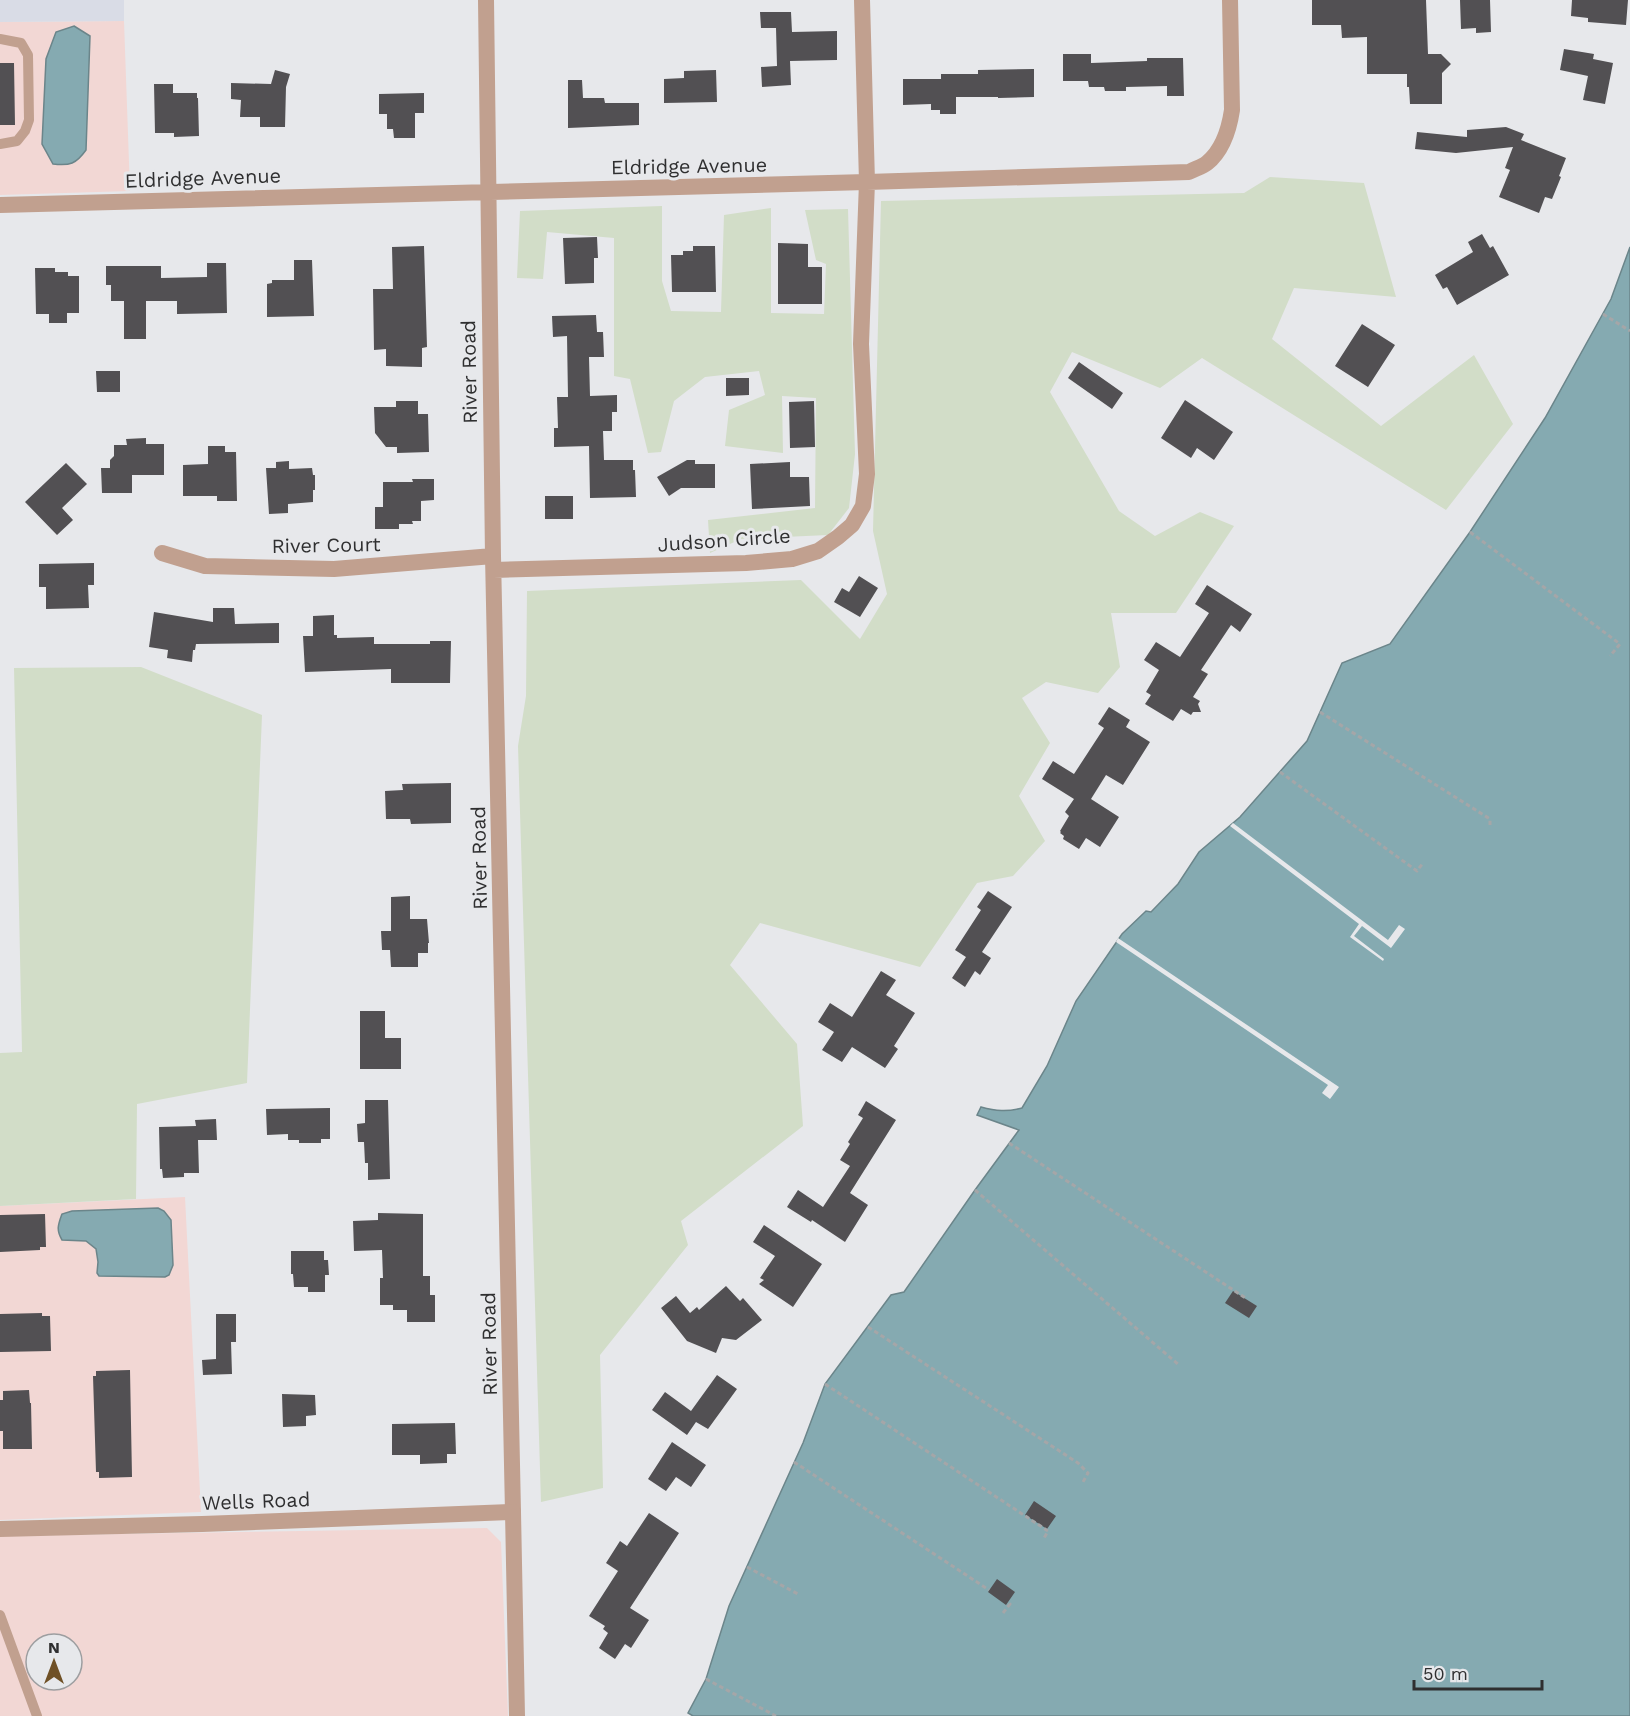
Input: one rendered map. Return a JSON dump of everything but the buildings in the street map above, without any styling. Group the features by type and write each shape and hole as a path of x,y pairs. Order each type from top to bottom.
{"street":[{"name":"River Road","path":"486,0 494,563 517,1716"},
{"name":"Judson Circle","path":"494,563 746,563 792,559 818,551 852,525 863,506 867,474 861,344 867,182 862,0"},
{"name":"Eldridge Avenue","path":"0,205 1189,172 1206,164 1222,145 1229,127 1232,110 1230,0"},
{"name":"River Court","path":"162,553 205,566 334,569 494,563"},
{"name":"Wells Road","path":"0,1529 513,1512"}],"lane":[{"path":"0,39 21,43 28,55 29,120 25,131 17,141 0,144"},
{"path":"0,1615 37,1716"}],"path":[{"path":"1603,314 1630,331"},
{"path":"1470,532 1620,644 1610,656"},
{"path":"1320,712 1490,819 1490,825"},
{"path":"1280,772 1417,871 1423,863"},
{"path":"1009,1143 1247,1299"},
{"path":"975,1190 1179,1365"},
{"path":"868,1327 1078,1463 1088,1473 1083,1482"},
{"path":"825,1384 1048,1532 1043,1540"},
{"path":"794,1462 989,1590"},
{"path":"747,1567 798,1594"},
{"path":"1003,1613 1010,1604 1007,1602"},
{"path":"706,1679 776,1716"}],"shaded area":[{"path":"0,0 124,0 124,21 0,22"},
{"path":"124,21 130,191 0,195 0,22"},
{"path":"185,1197 201,1512 0,1520 0,1206"},
{"path":"487,1528 501,1542 508,1716 0,1716 0,1536"}],"green space":[{"path":"1270,177 1364,183 1396,297 1294,288 1272,339 1381,426 1474,355 1513,424 1446,510 1202,358 1160,388 1072,352 1050,392 1119,511 1155,536 1200,512 1234,526 1176,613 1111,613 1120,667 1098,693 1046,682 1022,698 1050,743 1019,796 1045,841 1013,876 977,883 920,967 760,923 730,965 797,1044 803,1126 681,1221 688,1245 600,1355 603,1488 541,1502 518,746 526,696 527,591 801,580 860,639 887,594 873,531 881,201 1244,193"},
{"path":"662,206 662,281 671,311 721,312 724,215 771,208 771,313 824,314 826,264 816,260 805,210 848,209 855,454 849,508 828,535 741,539 710,553 708,520 815,508 816,398 782,396 783,453 725,446 729,410 765,395 759,371 705,377 674,401 661,452 648,453 630,379 614,376 614,238 547,232 543,279 517,278 520,211"},
{"path":"141,667 262,715 247,1083 137,1104 136,1199 0,1206 0,1053 22,1052 14,668"}],"water":[{"path":"74,26 90,36 86,150 72,163 53,164 42,144 46,59 56,32"},
{"path":"1630,247 1630,1716 693,1716 688,1713 706,1679 729,1606 803,1443 825,1384 891,1295 904,1292 1019,1130 977,1115 981,1107 1002,1110 1022,1108 1047,1066 1076,1001 1122,934 1146,911 1151,912 1178,884 1199,852 1240,817 1307,741 1342,663 1390,644 1470,532 1545,418 1611,299"},
{"path":"158,1208 164,1211 171,1220 173,1265 169,1275 165,1277 99,1276 96,1249 86,1241 62,1240 58,1230 62,1214 72,1211"}],"pier":[{"path":"1233,823 1388,940 1399,925 1405,929 1391,948 1362,926 1354,936 1384,959 1383,961 1350,937 1359,924 1230,826"},
{"path":"1118,938 1339,1087 1330,1099 1322,1093 1328,1085 1116,942"}]}
